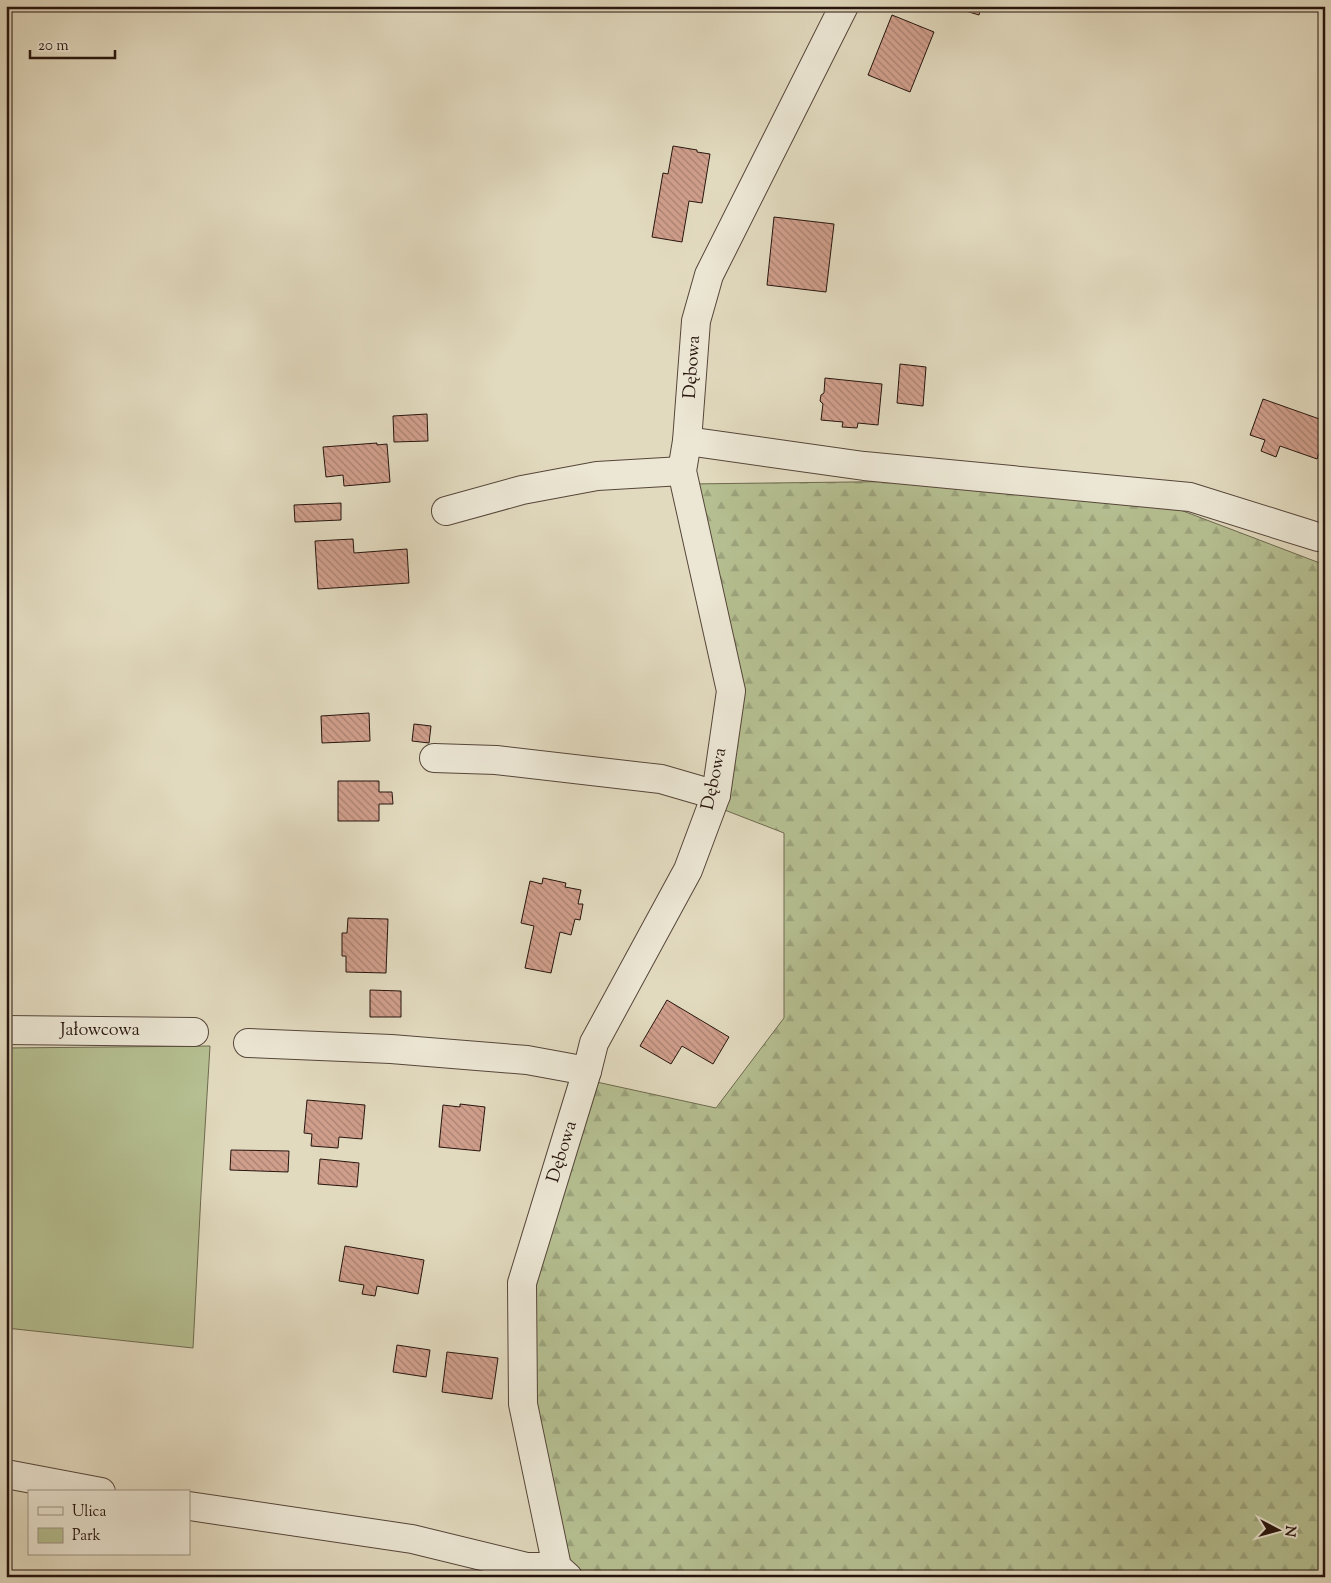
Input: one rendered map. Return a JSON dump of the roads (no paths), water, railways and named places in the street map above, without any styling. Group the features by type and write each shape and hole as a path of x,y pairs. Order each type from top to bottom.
{"street":[{"name":"Dębowa","path":"563,1572 523,1404 522,1283 594,1043 688,870 716,795 731,691 682,471 687,441 696,321 709,275 844,6"},
{"path":"687,441 864,466 1190,498 1318,537"},
{"path":"446,511 522,490 596,476 682,471"},
{"path":"434,758 496,760 661,779 716,795"},
{"name":"Jałowcowa","path":"6,1030 194,1032"},
{"path":"248,1044 391,1049 527,1060 587,1071"},
{"path":"6,1474 90,1490"},
{"path":"190,1506 412,1539 527,1567 563,1572"}]}
